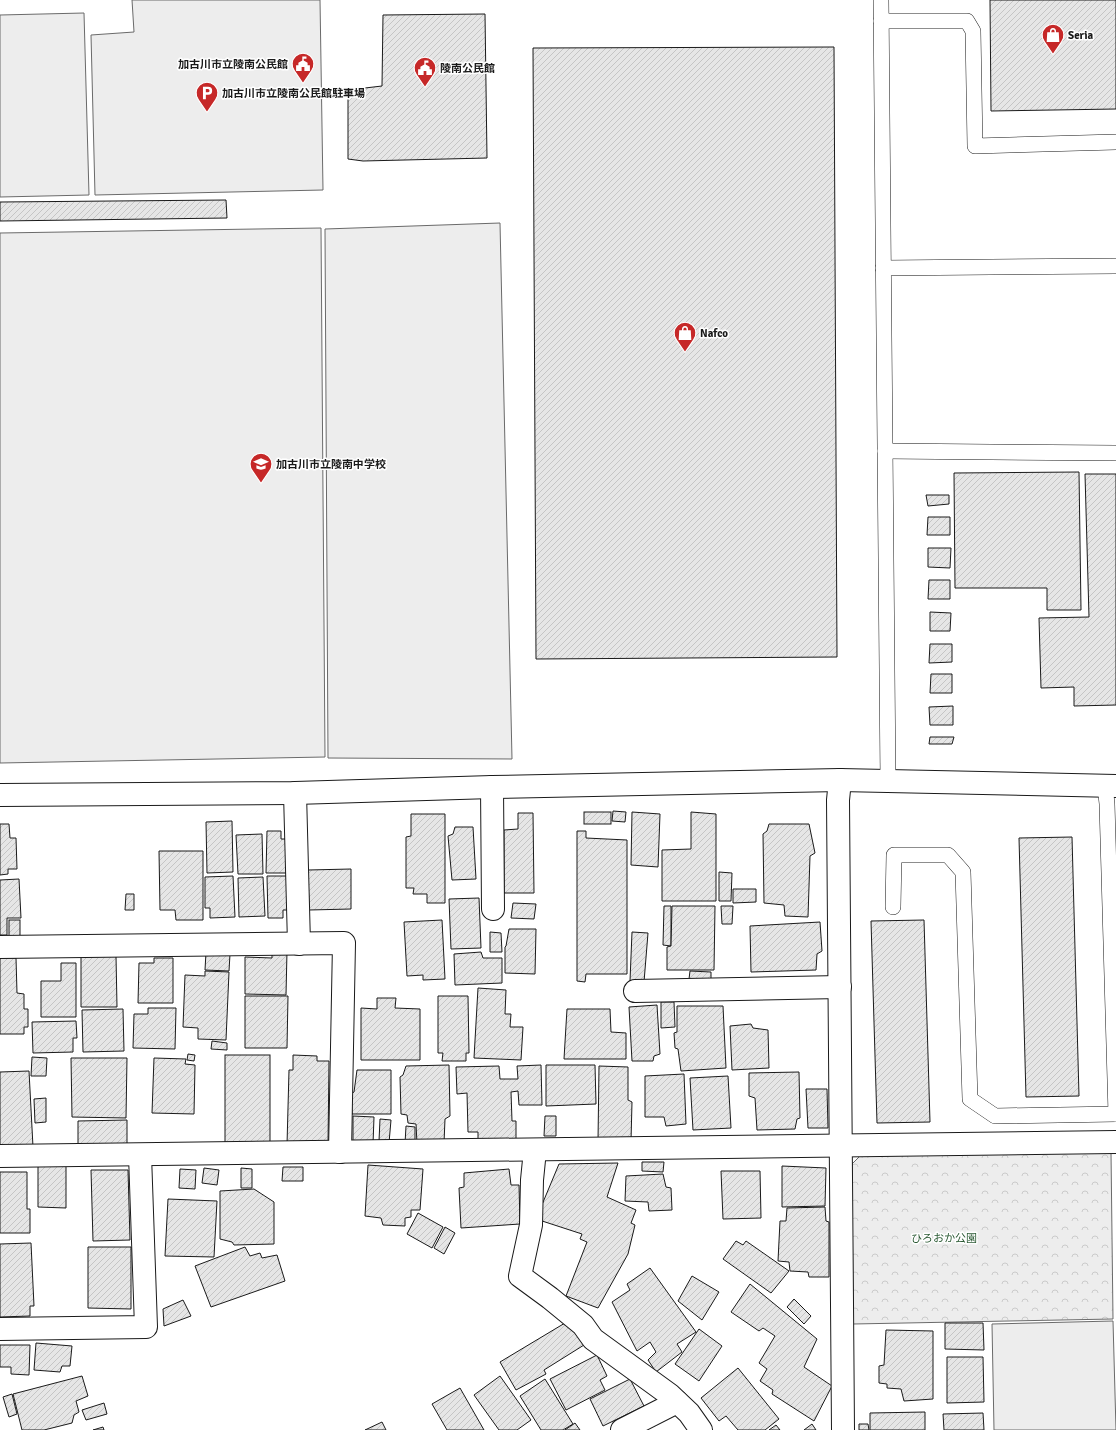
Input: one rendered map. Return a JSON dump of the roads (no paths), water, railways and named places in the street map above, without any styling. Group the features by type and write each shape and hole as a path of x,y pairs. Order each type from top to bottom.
{"street":[{"path":"840,780 838,800 843,1430"},
{"path":"0,794 295,793 492,787 840,780 1110,786"},
{"path":"492,787 493,909"},
{"path":"295,793 299,944"},
{"path":"0,947 344,944 340,1152"},
{"path":"635,991 840,987"},
{"path":"0,1156 1116,1142"},
{"path":"535,1150 532,1180 531,1225 520,1276 583,1325 593,1339 677,1402 689,1413 702,1430"},
{"path":"0,1329 146,1327 140,1155"},
{"path":"622,1430 677,1402"}],"lane":[{"path":"881,0 888,781"},
{"path":"881,21 967,21 973,31 975,146 1116,142"},
{"path":"883,268 1116,266"},
{"path":"885,451 1116,453"},
{"path":"893,907 894,855 948,855 963,872 970,1099 995,1116 1116,1114 1107,804 1110,786"}],"place":[{"name":"Seria","path":"1053,54"},
{"name":"加古川市立陵南公民館","path":"303,84"},
{"name":"陵南公民館","path":"425,88"},
{"name":"加古川市立陵南公民館駐車場","path":"207,112"},
{"name":"Nafco","path":"685,352"},
{"name":"加古川市立陵南中学校","path":"261,484"}],"park label":[{"name":"ひろおか公園","path":"944,1238"}]}
